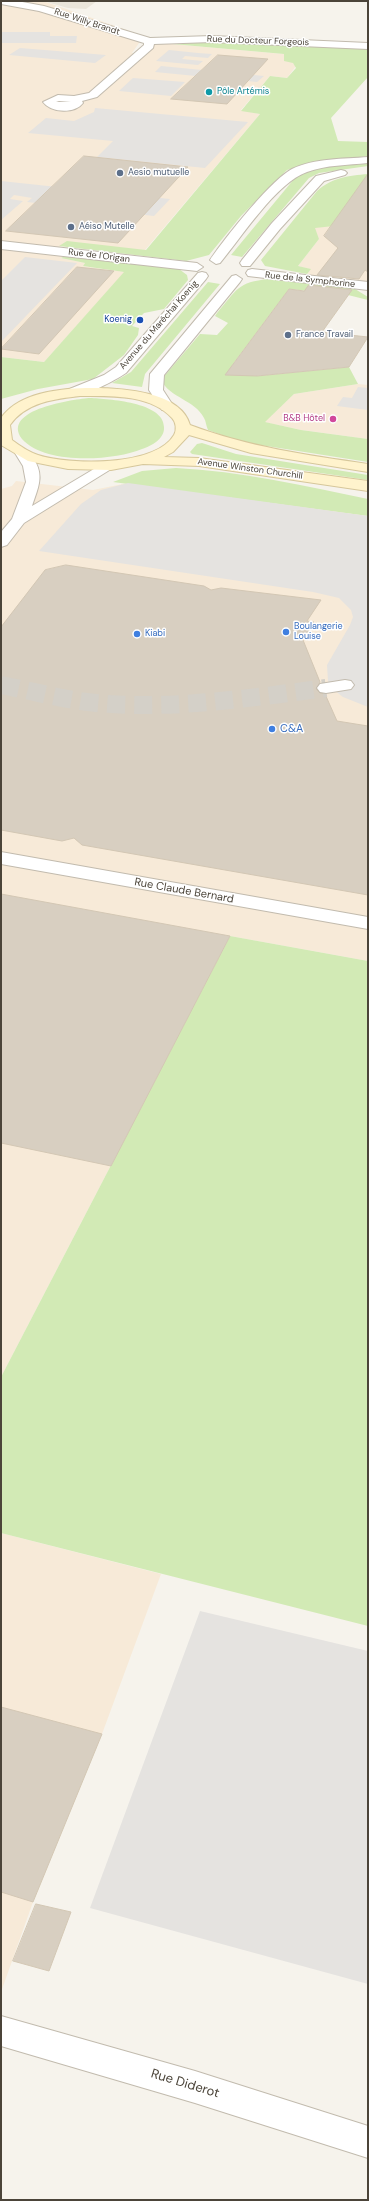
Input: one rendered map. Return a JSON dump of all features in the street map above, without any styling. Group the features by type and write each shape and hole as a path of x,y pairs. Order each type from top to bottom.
{"main road":[{"path":"1,409 72,393 98,392 125,394 148,399 167,407 179,417 184,428 180,439 169,448 153,456 131,462 109,466 69,465 46,462 22,453 3,440 2,431 4,422 15,410 29,403"},
{"name":"Avenue Winston Churchill","path":"184,428 215,441 242,447 368,468"},
{"name":"Avenue Winston Churchill","path":"131,462 199,462 368,486"}],"street":[{"name":"Rue Willy Brandt","path":"1,1 41,8 149,40"},
{"name":"Rue du Docteur Forgeois","path":"149,40 212,39 368,46"},
{"path":"74,99 93,95 149,46 149,40"},
{"path":"207,276 202,264 216,260 276,190 297,172 329,165 368,160"},
{"path":"249,268 276,226 320,178 327,175 368,170"},
{"name":"Rue de l'Origan","path":"1,245 236,279 249,268"},
{"name":"Rue de la Symphorine","path":"216,260 231,260 249,268 368,286"},
{"name":"Avenue du Maréchal Koenig","path":"72,393 109,378 121,370 207,276"},
{"path":"167,407 156,390 157,374 236,279"},
{"path":"1,542 19,520 33,482 34,475 29,462 22,453"},
{"path":"19,520 109,466"},
{"path":"326,688 345,685"},
{"name":"Rue Claude Bernard","path":"1,858 368,923"},
{"name":"Rue Diderot","path":"1,2031 195,2087 368,2142"}],"shaded area":[{"path":"1,1 46,2 144,36 132,53 141,53 150,42 284,54 296,66 287,78 270,76 241,110 260,114 145,250 60,246 69,252 61,258 85,263 83,266 125,272 44,362 1,357"},
{"path":"43,1 97,1 86,9 68,8"},
{"path":"1,32 50,32 50,36 77,36 76,43 1,43"},
{"path":"20,48 106,55 95,63 9,55"},
{"path":"169,50 212,54 208,58 185,56 182,59 203,61 198,65 156,61"},
{"path":"161,66 264,76 257,82 155,72"},
{"path":"133,78 185,82 171,96 119,91"},
{"path":"95,108 248,122 205,168 97,157 113,141 28,133 46,118 74,121 94,112"},
{"path":"1,181 170,199 154,216 27,202 32,198 14,195 10,199 23,201 1,220"},
{"path":"368,189 368,286 304,279 310,269 298,266 319,239 314,228"},
{"path":"25,257 77,263 1,342 1,281"},
{"path":"358,384 368,385 368,439 301,430 264,422 294,394"},
{"path":"358,387 368,388 368,410 337,406 343,397 352,398"},
{"path":"16,481 93,490 128,483 368,516 368,961 230,936 1,1377 1,489 12,486"},
{"path":"128,483 368,516 368,707 343,697 334,690 328,681 327,665 353,617 351,610 339,598 313,592 39,551 81,504 101,490"},
{"path":"1,1533 161,1574 102,1734 33,1902 1,1992"},
{"path":"200,1611 368,1651 368,1984 90,1908"}],"green space":[{"path":"167,40 368,46 368,77 331,118 338,141 368,142 368,156 306,164 287,170 241,216 209,255 186,261 59,246 67,241 146,250 260,114 241,111 270,76 287,78 296,68 293,63 284,61 284,54 150,42"},
{"path":"368,163 368,166 319,173 309,178 242,257 231,255 294,179 311,170 320,168"},
{"path":"368,174 368,189 362,223 315,228 319,239 298,266 311,269 307,274 265,266 261,260 317,191 335,180"},
{"path":"65,256 179,269 187,275 188,280 164,309 144,313 132,326 139,328 138,335 124,355 93,379 38,389 1,399 1,357 44,362 124,272 83,266 85,263 61,258"},
{"path":"269,279 355,289 368,297 368,300 348,295 289,289 233,364 232,369 257,376 349,367 358,384 294,394 265,422 301,430 368,439 368,462 241,442 208,430 205,419 200,412 195,407 170,391 161,380 200,334 217,335 228,323 215,316 238,288 250,282"},
{"path":"208,282 220,284 145,374 142,387 112,383 131,372"},
{"path":"90,398 109,399 145,407 155,412 162,419 164,431 157,441 142,449 114,456 97,458 62,457 46,453 33,447 22,439 18,429 21,420 30,413 57,404"},
{"path":"202,443 236,454 368,475 368,480 192,454 190,452 197,444"},
{"path":"176,468 224,472 296,484 368,499 368,516 113,482 142,471"},
{"path":"230,936 368,961 368,1626 1,1533 1,1377"}],"building":[{"path":"218,55 268,59 227,104 171,99"},
{"path":"84,156 188,167 118,243 6,231"},
{"path":"368,174 368,272 365,270 359,279 317,275 338,248 324,236"},
{"path":"77,267 114,271 39,354 1,349"},
{"name":"France Travail","path":"309,285 352,290 322,332 368,337 349,367 257,376 225,375 289,289 304,291"},
{"path":"66,565 204,586 211,590 221,588 321,600 307,621 314,622 303,640 320,682 316,689 320,693 325,694 337,721 368,726 368,895 82,845 74,838 62,841 1,830 1,627 45,570"},
{"path":"1,894 230,936 111,1166 1,1143"},
{"path":"1,1707 102,1734 33,1902 1,1892"},
{"path":"36,1904 71,1912 49,1971 13,1961"}],"tunnel":[{"path":"1,685 72,700 125,705 211,702 326,688"}],"place":[{"name":"Pôle Artémis","path":"209,92"},
{"name":"Aesio mutuelle","path":"120,173"},
{"name":"Aéiso Mutelle","path":"71,227"},
{"name":"Koenig","path":"140,320"},
{"name":"France Travail","path":"288,335"},
{"name":"B&B Hôtel","path":"333,419"},
{"name":"Boulangerie Louise","path":"286,632"},
{"name":"Kiabi","path":"137,634"},
{"name":"C&A","path":"272,729"}]}
